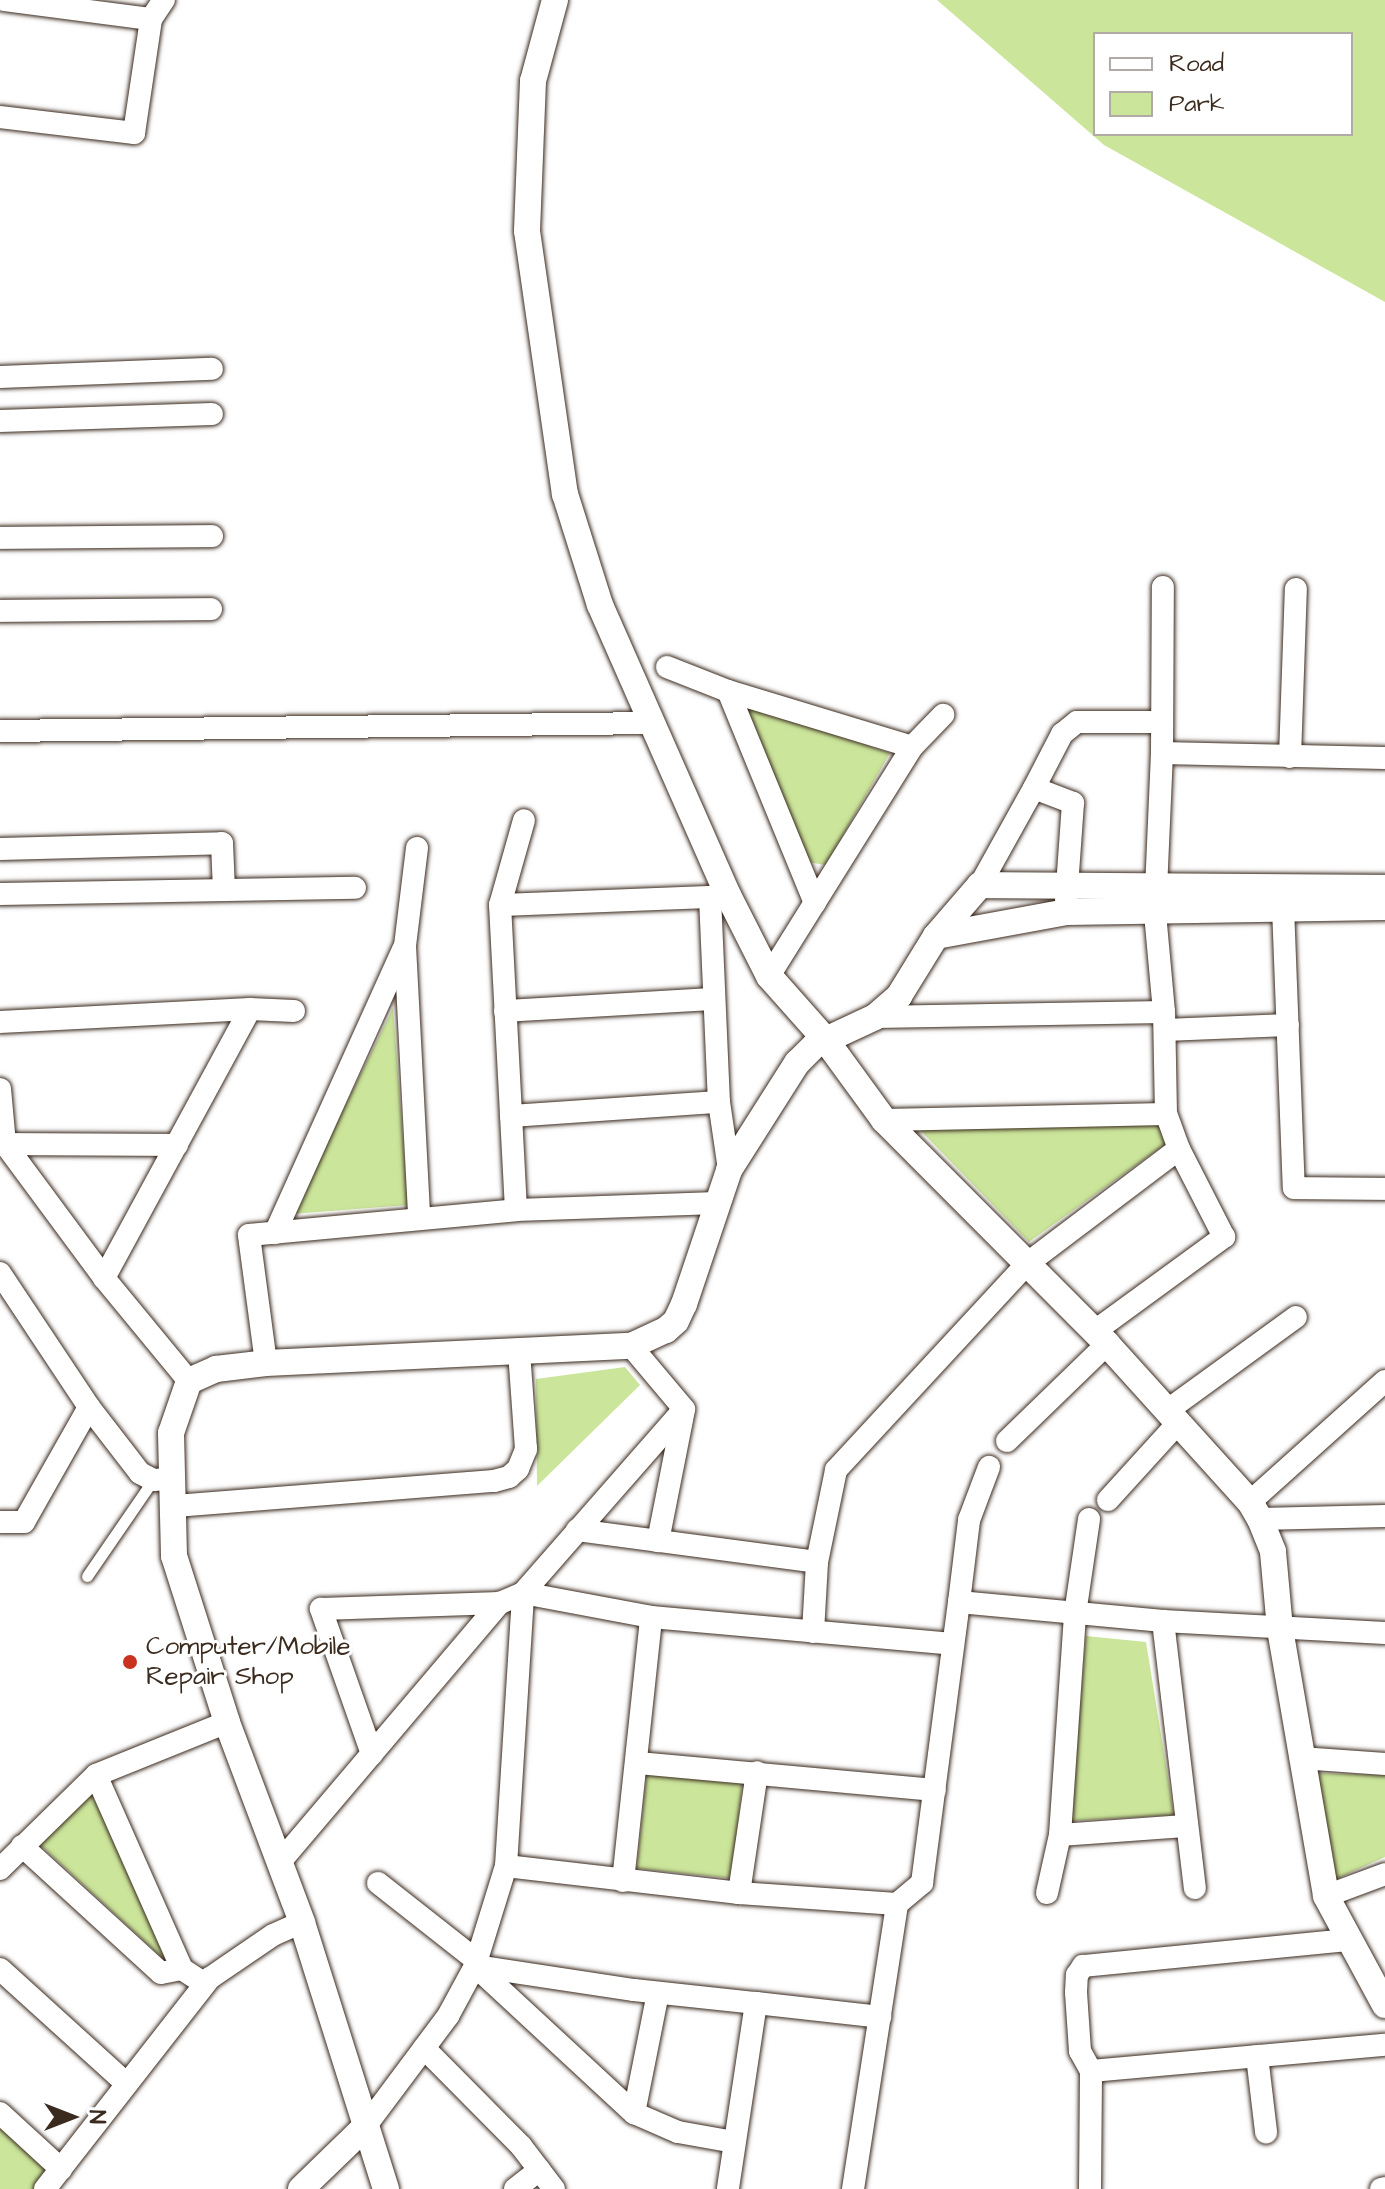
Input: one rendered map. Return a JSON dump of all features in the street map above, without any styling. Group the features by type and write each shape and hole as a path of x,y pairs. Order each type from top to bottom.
{"street":[{"path":"4,0 75,4 151,19"},
{"path":"0,117 134,133 151,19 164,0"},
{"path":"555,0 533,81 527,231 565,494 600,605 653,723 719,896 769,976 825,1039 884,1120 1101,1338 1255,1510 1273,1552 1280,1629 1326,1896 1347,1940 1385,2005"},
{"path":"0,377 212,369"},
{"path":"0,421 212,414"},
{"path":"0,538 212,536"},
{"path":"1007,1441 1101,1338 1224,1237 1179,1149 1166,1114 1164,1021 1155,900 1162,753 1163,587"},
{"path":"1290,757 1296,589"},
{"path":"0,611 211,609"},
{"path":"667,667 728,691 912,747"},
{"path":"728,691 815,903"},
{"path":"769,976 912,747 943,715"},
{"path":"386,2189 302,1922 227,1722 174,1556 175,1506 162,1479 171,1433 189,1381 216,1369 266,1363 631,1346 649,1339 676,1321 729,1170 797,1063 825,1039 875,1017 899,996 936,936 980,885 1062,734 1077,722 1162,722"},
{"path":"0,731 653,723"},
{"path":"1162,753 1385,758"},
{"path":"1034,788 1073,803 1066,900"},
{"path":"516,1210 500,905 524,820"},
{"path":"0,849 222,843 224,890"},
{"path":"417,848 405,946 419,1217"},
{"path":"980,885 1066,900 1155,900 1385,888"},
{"path":"0,894 355,888"},
{"path":"500,905 719,896"},
{"path":"719,896 714,999 719,1102 729,1170"},
{"path":"936,936 1066,900"},
{"path":"1155,900 1283,907 1385,907"},
{"path":"1283,907 1294,1188 1385,1189"},
{"path":"275,1233 405,946"},
{"path":"505,1011 714,999"},
{"path":"104,1278 250,1009"},
{"path":"0,1022 250,1009 294,1011"},
{"path":"875,1017 1288,1025"},
{"path":"0,1089 5,1144 104,1278 189,1381"},
{"path":"511,1116 719,1102"},
{"path":"884,1120 1166,1114"},
{"path":"5,1144 177,1145"},
{"path":"813,1632 817,1562 836,1470 1028,1263 1179,1149"},
{"path":"266,1363 249,1235 516,1210 717,1203"},
{"path":"0,1273 89,1407 140,1473 162,1479"},
{"path":"1108,1500 1174,1416 1296,1317"},
{"path":"631,1346 684,1409"},
{"path":"175,1506 494,1481 509,1477 518,1469 526,1449 519,1351"},
{"path":"1255,1510 1385,1381"},
{"path":"0,1522 24,1522 89,1407"},
{"path":"372,1754 321,1609 500,1603 523,1593 684,1409"},
{"path":"658,1541 684,1409"},
{"path":"853,2189 897,1904 922,1883 969,1520 989,1467"},
{"path":"1255,1510 1385,1516"},
{"path":"1047,1893 1060,1835 1075,1614 1089,1519"},
{"path":"577,1530 817,1562"},
{"path":"523,1593 651,1617 953,1644"},
{"path":"301,2189 365,2127 448,2016 476,1963 506,1866 523,1593"},
{"path":"959,1602 1163,1621 1385,1633"},
{"path":"280,1862 500,1603"},
{"path":"623,1881 638,1763 651,1617"},
{"path":"1163,1621 1185,1826 1195,1888"},
{"path":"0,1869 96,1775 227,1722"},
{"path":"1301,1758 1385,1764"},
{"path":"638,1763 935,1790"},
{"path":"739,1893 757,1772"},
{"path":"96,1775 182,1969 205,1984"},
{"path":"1060,1835 1185,1826"},
{"path":"22,1846 161,1973 182,1969"},
{"path":"506,1866 739,1893 897,1904"},
{"path":"1326,1896 1385,1874"},
{"path":"378,1883 476,1963 634,2113 678,2132 734,2142"},
{"path":"45,2189 205,1984 273,1935 302,1922"},
{"path":"1090,2189 1091,2071 1080,2051 1076,1992 1077,1975 1083,1966 1347,1940"},
{"path":"476,1963 658,1993 880,2017"},
{"path":"0,1969 127,2084"},
{"path":"634,2113 658,1993"},
{"path":"728,2189 756,2003"},
{"path":"1091,2071 1385,2045"},
{"path":"424,2048 521,2146 554,2189"},
{"path":"1257,2056 1266,2132"},
{"path":"0,2113 61,2169"},
{"path":"515,2189 539,2170"}],"lane":[{"path":"87,1576 162,1479"}],"green space":[{"path":"937,0 1385,0 1385,302 1104,145 1094,136 1353,136 1353,32 1093,32 1093,135"},
{"path":"752,707 890,753 826,865 807,862 746,711"},
{"path":"393,1008 408,1205 292,1214"},
{"path":"1161,1123 1167,1143 1029,1242 919,1129"},
{"path":"625,1367 640,1385 537,1486 536,1379"},
{"path":"1086,1636 1146,1642 1174,1815 1070,1821"},
{"path":"647,1771 742,1781 732,1878 637,1868"},
{"path":"1312,1773 1385,1775 1385,1857 1334,1880"},
{"path":"90,1792 177,1956 167,1962 38,1843"},
{"path":"0,2126 51,2172 36,2189 0,2189"}],"place":[{"name":"Computer/Mobile Repair Shop","path":"130,1662"}]}
